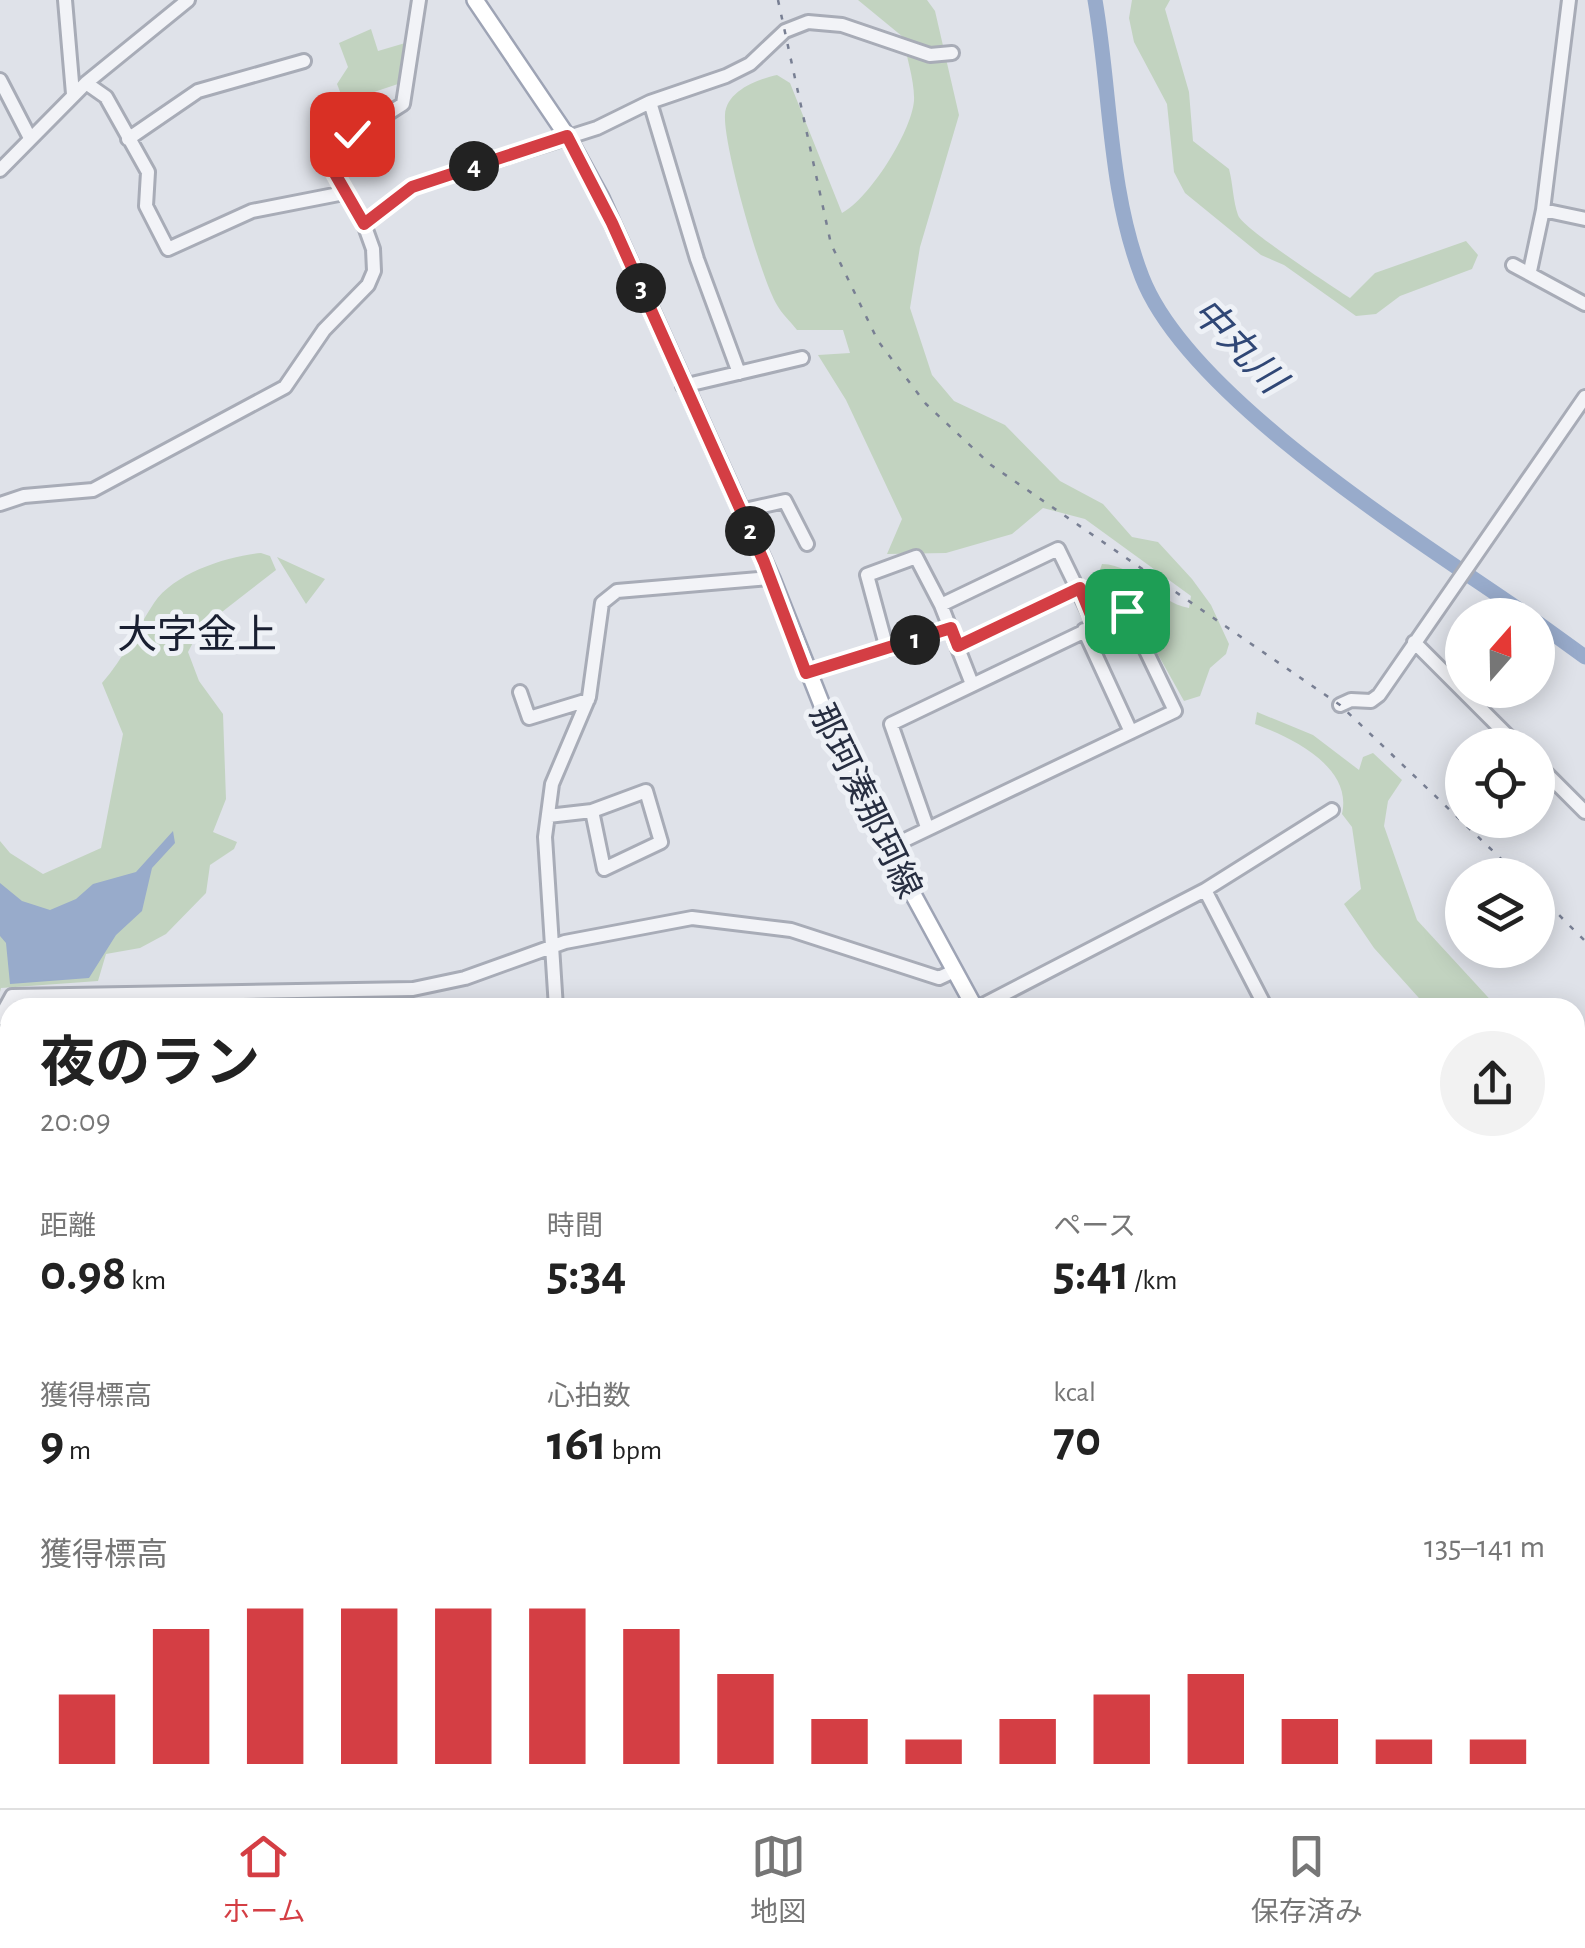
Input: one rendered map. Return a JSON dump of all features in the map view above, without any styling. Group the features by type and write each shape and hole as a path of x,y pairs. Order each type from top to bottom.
{"main road":[{"name":"那珂湊那珂線","path":"475,0 567,136 606,211 771,578 806,673 886,848 970,998"}],"street":[{"path":"65,0 73,94"},
{"path":"0,504 24,496 92,490 285,387 324,330 368,285 375,260 364,224 334,172 334,148 403,104 419,0"},
{"path":"1530,271 1543,210 1568,0"},
{"path":"0,170 73,94 178,2"},
{"path":"364,224 412,187 567,136 726,76 750,64 785,30 808,22 842,25 930,56 952,53"},
{"path":"128,139 198,92 304,60"},
{"path":"0,80 30,138"},
{"path":"86,83 106,97 148,172 146,206 168,249 252,211 344,194"},
{"path":"650,102 697,259 740,373"},
{"path":"1543,210 1585,219"},
{"path":"1512,266 1530,271 1585,304"},
{"path":"683,386 802,358"},
{"path":"1340,706 1351,700 1371,701 1379,694 1585,396"},
{"path":"740,511 785,501 807,544"},
{"path":"942,605 1058,549 1080,588 1090,627 1131,732"},
{"path":"887,649 866,575 916,557 942,605 972,684"},
{"path":"555,998 546,856 552,784 588,700 607,596 618,591 771,578"},
{"path":"958,646 1080,588"},
{"path":"886,848 1176,711 1127,611 891,724 927,827"},
{"path":"806,673 951,628"},
{"path":"1414,642 1501,728"},
{"path":"520,692 529,718 588,700"},
{"path":"1555,782 1585,812"},
{"path":"548,816 592,811 646,791 661,842 604,869 592,811"},
{"path":"995,998 1205,890 1332,810"},
{"path":"1205,890 1261,998"},
{"path":"11,998 105,992 412,989 466,978 552,946 652,923 712,918 823,938 940,978 954,972"}],"green space":[{"path":"858,0 927,0 935,11 959,115 920,247 910,308 932,375 954,401 1005,425 1060,481 1103,504 1132,537 1158,542 1192,579 1211,605 1229,644 1226,654 1210,668 1200,696 1184,701 1132,608 1116,600 1097,578 1102,564 1115,566 1177,604 1189,608 1191,596 1085,519 1043,508 1012,534 946,553 887,554 902,519 846,400 818,355 850,353 843,330 797,330 777,305 744,212 725,115 731,99 752,83 777,75 790,83 842,213 853,205 876,180 897,147 914,101 903,37"},
{"path":"1132,0 1170,0 1165,9 1189,92 1193,141 1229,169 1238,215 1255,232 1350,298 1375,273 1466,241 1478,255 1472,269 1400,296 1376,314 1356,316 1284,265 1261,255 1185,193 1174,172 1167,104 1134,42 1129,18"},
{"path":"371,29 378,51 412,41 407,81 344,102 337,84 348,67 339,43"},
{"path":"261,553 270,556 276,570 200,629 188,652 199,681 223,714 226,799 213,832 237,842 234,849 210,865 206,893 166,934 140,948 106,954 98,981 1,988 0,992 0,841 10,853 43,874 101,848 123,734 102,683 163,592 203,568"},
{"path":"277,557 325,579 306,604"},
{"path":"1257,712 1313,735 1359,770 1363,757 1373,753 1402,780 1388,801 1384,826 1417,920 1445,950 1445,968 1461,968 1489,998 1419,998 1374,948 1344,904 1361,889 1352,827 1342,814 1343,797 1338,782 1316,756 1255,724"}],"water":[{"path":"173,831 175,843 152,868 142,911 116,935 89,978 10,984 6,943 0,936 0,883 22,901 50,910 76,899 93,884 136,872"}],"waterway":[{"name":"中丸川","path":"1095,0 1123,210 1142,277 1168,323 1207,370 1256,417 1370,507 1502,598"},
{"name":"中丸川","path":"1555,635 1585,657"}],"railway":[{"path":"778,0 831,244 878,341 926,404 991,465 1340,705 1500,858"},
{"path":"1555,911 1585,941"}],"district":[{"name":"大字金上","path":"197,634"}],"route":[{"path":"352,134 334,148 334,172 364,224 412,187 567,136 612,223 710,450 772,579 806,673 951,628 958,646 1080,588 1095,625 1127,611"}]}
